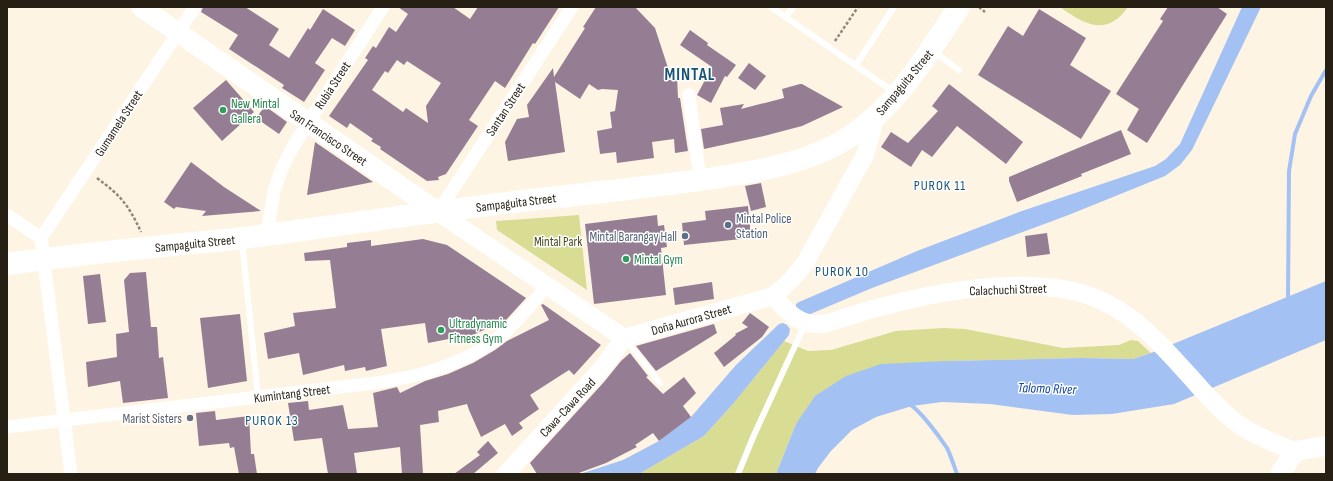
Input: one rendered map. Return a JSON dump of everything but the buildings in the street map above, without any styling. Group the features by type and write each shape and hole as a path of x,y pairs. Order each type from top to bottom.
{"highway":[{"name":"Sampaguita Street","path":"7,264 42,249 148,247 241,238 700,180 769,169 819,153 842,142 859,131 897,94 931,49 958,7"}],"main road":[{"name":"San Francisco Street","path":"141,7 438,212"},
{"name":"Doña Aurora Street","path":"624,338 773,296 790,282 798,273 812,251 864,155 872,131 874,118"},
{"path":"438,212 624,338"},
{"name":"Calachuchi Street","path":"773,296 790,314 805,322 823,324 869,310 940,293 996,287 1047,287 1078,292 1098,298 1117,308 1156,339 1214,403 1238,423 1263,438 1295,451"},
{"name":"Cawa-Cawa Road","path":"506,474 596,375 624,338"},
{"path":"1280,474 1295,451 1326,446"}],"street":[{"name":"Gumamela Street","path":"42,249 88,170 195,7"},
{"name":"Rubia Street","path":"268,234 274,191 280,174 294,145 384,7"},
{"name":"Santan Street","path":"438,212 572,7"},
{"path":"689,95 700,180"},
{"path":"7,214 42,249 71,474"},
{"name":"Kumintang Street","path":"7,427 410,377 458,362 484,348 502,335 519,319 547,286"}],"lane":[{"path":"771,7 897,94"},
{"path":"786,17 793,7"},
{"path":"856,65 894,7"},
{"path":"931,49 959,70"},
{"path":"241,238 258,397"},
{"path":"738,474 805,322"},
{"path":"624,338 660,383"}],"path":[{"path":"830,48 858,7"},
{"path":"981,7 980,8 985,12"},
{"path":"88,170 117,194 126,204 134,216 148,247"}],"green space":[{"path":"1060,7 1128,7 1112,22 1104,25 1096,25 1078,19"},
{"name":"Mintal Park","path":"579,215 587,290 497,230 496,221"},
{"path":"943,328 965,329 1063,348 1119,345 1131,340 1138,341 1151,353 1133,359 1081,358 947,361 796,424 776,474 639,474 704,436 733,404 784,341 808,351 831,350 896,331"}],"water":[{"path":"1242,7 1261,7 1192,150 1180,165 1165,176 1066,216 872,288 808,315 796,308 796,304 799,302 917,251 1019,212 1155,166 1166,159 1180,144"},
{"name":"Talomo River","path":"1326,281 1326,340 1174,404 1112,414 1073,415 990,404 942,402 912,406 876,417 852,430 831,451 815,474 776,474 796,424 815,396 846,376 881,364 1081,358 1133,359"},
{"path":"783,323 790,329 789,335 733,404 704,436 639,474 580,474 623,460 659,441 691,417 736,365 779,324"}],"waterway":[{"path":"1288,300 1289,171 1295,134 1311,96 1326,70"},
{"path":"908,403 924,417 944,443 957,474"}],"place":[{"name":"New Mintal Gallera","path":"223,110"},
{"name":"Mintal Police Station","path":"728,225"},
{"name":"Mintal Barangay Hall","path":"685,236"},
{"name":"Mintal Gym","path":"626,259"},
{"name":"Ultradynamic Fitness Gym","path":"441,330"},
{"name":"Marist Sisters","path":"190,418"}],"district":[{"name":"MINTAL","path":"690,74"},
{"name":"PUROK 11","path":"940,185"},
{"name":"PUROK 10","path":"842,271"},
{"name":"PUROK 13","path":"272,420"}]}
